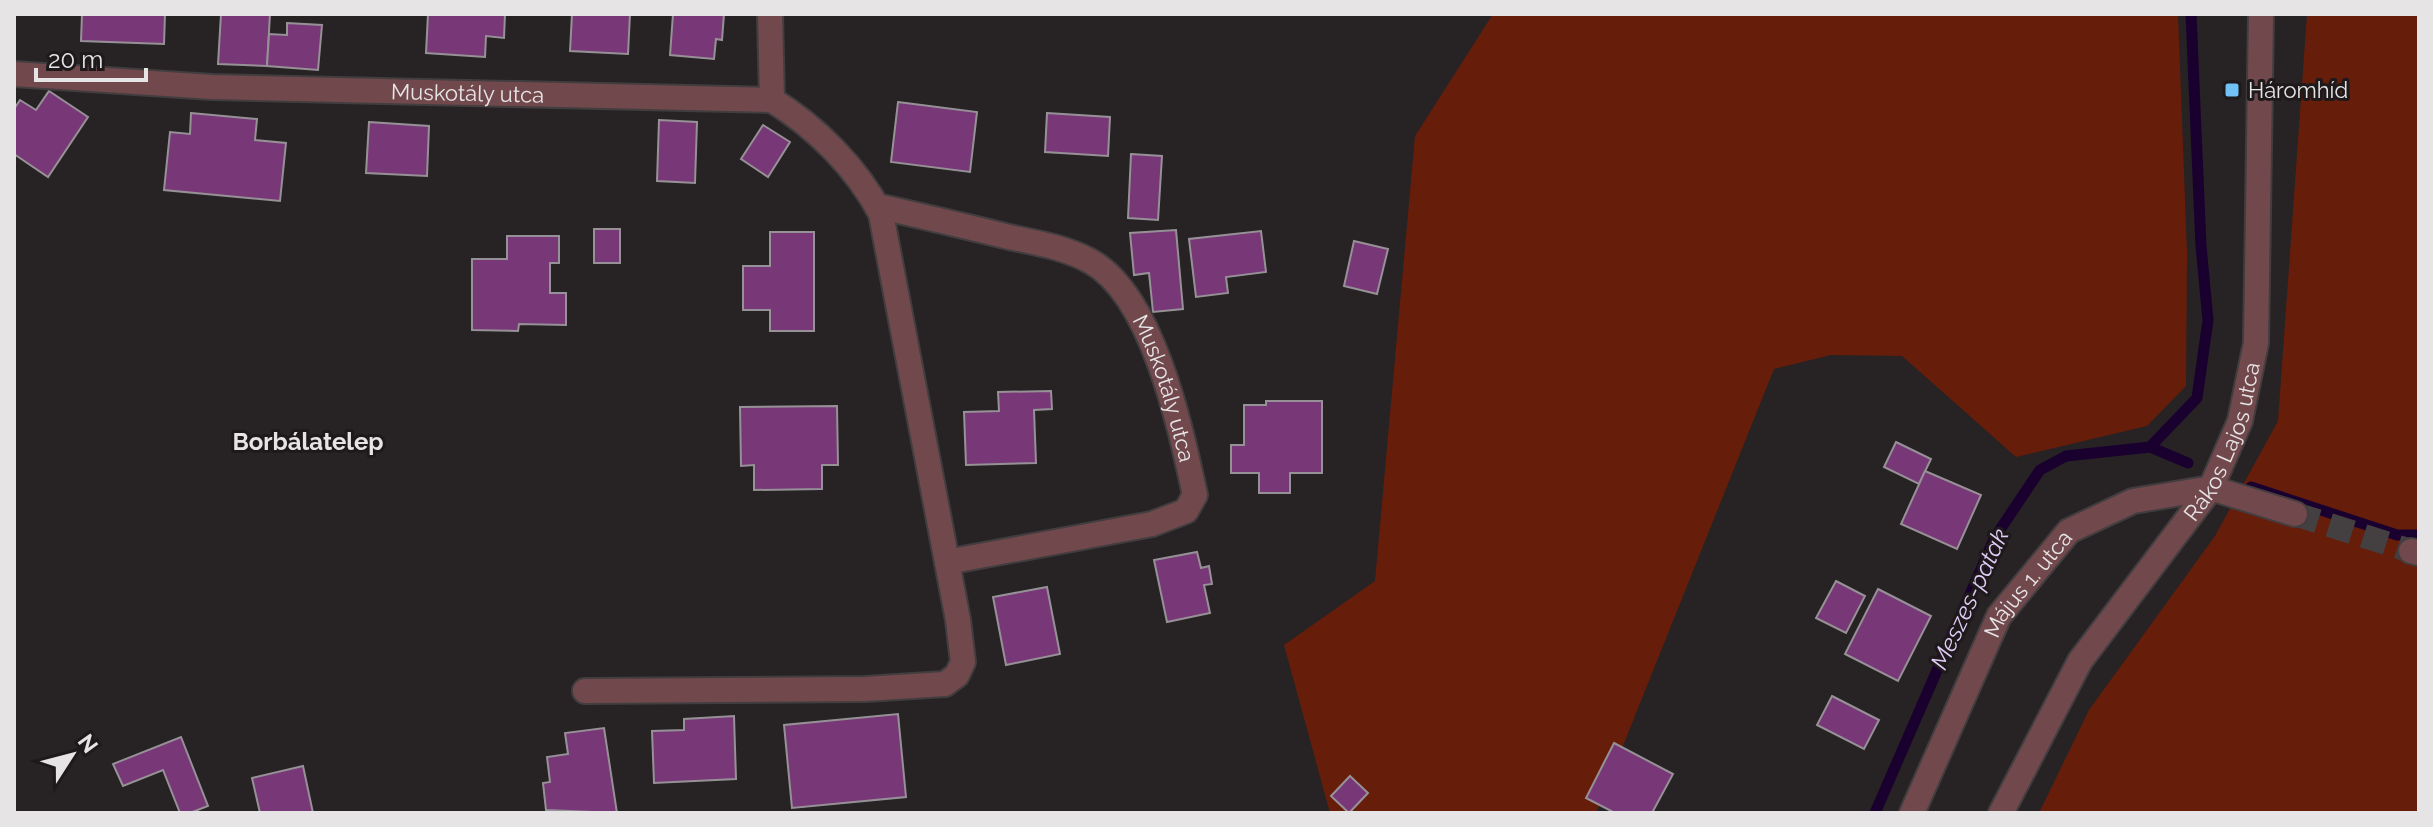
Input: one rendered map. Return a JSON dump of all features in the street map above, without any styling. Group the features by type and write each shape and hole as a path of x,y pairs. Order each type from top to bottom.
{"street":[{"path":"585,691 865,689 945,684 957,675 963,662 896,281 877,206 840,157 796,115 772,100 770,14"},
{"name":"Rákos Lajos utca","path":"2001,813 2080,661 2211,488 2240,421 2256,343 2261,14"},
{"name":"Muskotály utca","path":"14,74 212,87 772,100"},
{"name":"Muskotály utca","path":"877,206 1059,247 1092,262 1115,279 1137,309 1179,424 1195,495 1186,511 1152,524 947,562"},
{"name":"Május 1. utca","path":"1912,813 1999,616 2069,531 2133,501 2211,488 2295,514"}],"shaded area":[{"path":"1493,14 2178,14 2187,253 2186,386 2147,426 2016,457 1902,356 1831,355 1774,369 1596,813 1330,813 1284,645 1375,581 1415,136"},
{"path":"2307,14 2419,14 2419,813 2039,813 2089,710 2215,536 2278,421"}],"building":[{"path":"82,14 165,14 164,44 81,41"},
{"path":"221,14 270,14 267,66 218,64"},
{"path":"428,14 505,14 504,38 486,36 485,57 426,53"},
{"path":"572,14 630,14 628,54 570,51"},
{"path":"673,14 724,14 722,40 716,39 714,59 670,55"},
{"path":"287,23 322,25 318,70 267,66 269,34 287,35"},
{"path":"49,91 88,117 48,177 14,154 14,109 20,100 36,110"},
{"path":"898,102 977,112 970,172 891,162"},
{"path":"191,113 257,119 255,140 286,143 280,201 164,190 170,132 190,134"},
{"path":"1047,113 1110,117 1108,156 1045,152"},
{"path":"659,120 697,122 695,183 657,181"},
{"path":"369,122 429,126 427,176 366,173"},
{"path":"763,125 790,142 768,177 741,159"},
{"path":"1131,154 1162,156 1158,220 1128,218"},
{"path":"594,229 620,229 620,263 594,263"},
{"path":"1176,230 1183,309 1153,312 1149,273 1134,275 1130,233"},
{"path":"1261,231 1266,272 1226,277 1228,293 1196,297 1189,239"},
{"path":"770,232 814,232 814,331 770,331 770,310 743,310 743,266 770,266"},
{"path":"507,236 559,236 559,263 550,263 550,293 566,293 566,325 519,324 518,331 472,330 472,259 507,259"},
{"path":"1354,241 1388,249 1377,294 1344,286"},
{"path":"1051,391 1052,409 1034,410 1036,463 966,465 964,412 999,411 998,392"},
{"path":"1266,401 1322,401 1322,473 1290,473 1290,493 1259,493 1259,473 1231,473 1231,445 1244,445 1244,405 1266,405"},
{"path":"837,406 838,465 822,465 822,489 754,490 754,465 741,466 740,407"},
{"path":"1896,442 1931,459 1919,484 1884,467"},
{"path":"1925,471 1981,495 1957,549 1901,524"},
{"path":"1197,552 1201,568 1209,566 1212,584 1204,585 1210,613 1167,622 1154,560"},
{"path":"1836,581 1865,596 1846,633 1816,618"},
{"path":"1047,587 1060,654 1006,665 993,597"},
{"path":"1878,589 1931,616 1898,681 1845,654"},
{"path":"1832,696 1879,720 1864,749 1817,725"},
{"path":"898,714 906,797 792,808 784,725"},
{"path":"734,716 736,779 654,783 652,731 684,730 684,719"},
{"path":"604,728 617,813 546,810 543,783 550,782 547,757 568,754 565,733"},
{"path":"181,737 208,806 190,813 180,813 163,770 123,786 113,764"},
{"path":"1614,743 1673,774 1652,813 1615,813 1586,798"},
{"path":"303,766 313,813 260,813 252,778"},
{"path":"1350,776 1368,793 1349,813 1331,796"}],"waterway":[{"name":"Meszes-patak","path":"1875,813 1995,537 2040,470 2066,456 2150,447 2197,398 2208,320 2201,246 2191,14"},
{"path":"2150,447 2188,463"},
{"path":"2251,487 2397,535 2419,535"}],"tunnel":[{"path":"2295,514 2411,551"}],"place":[{"name":"Háromhíd","path":"2232,90"}],"district":[{"name":"Borbálatelep","path":"308,442"}]}
